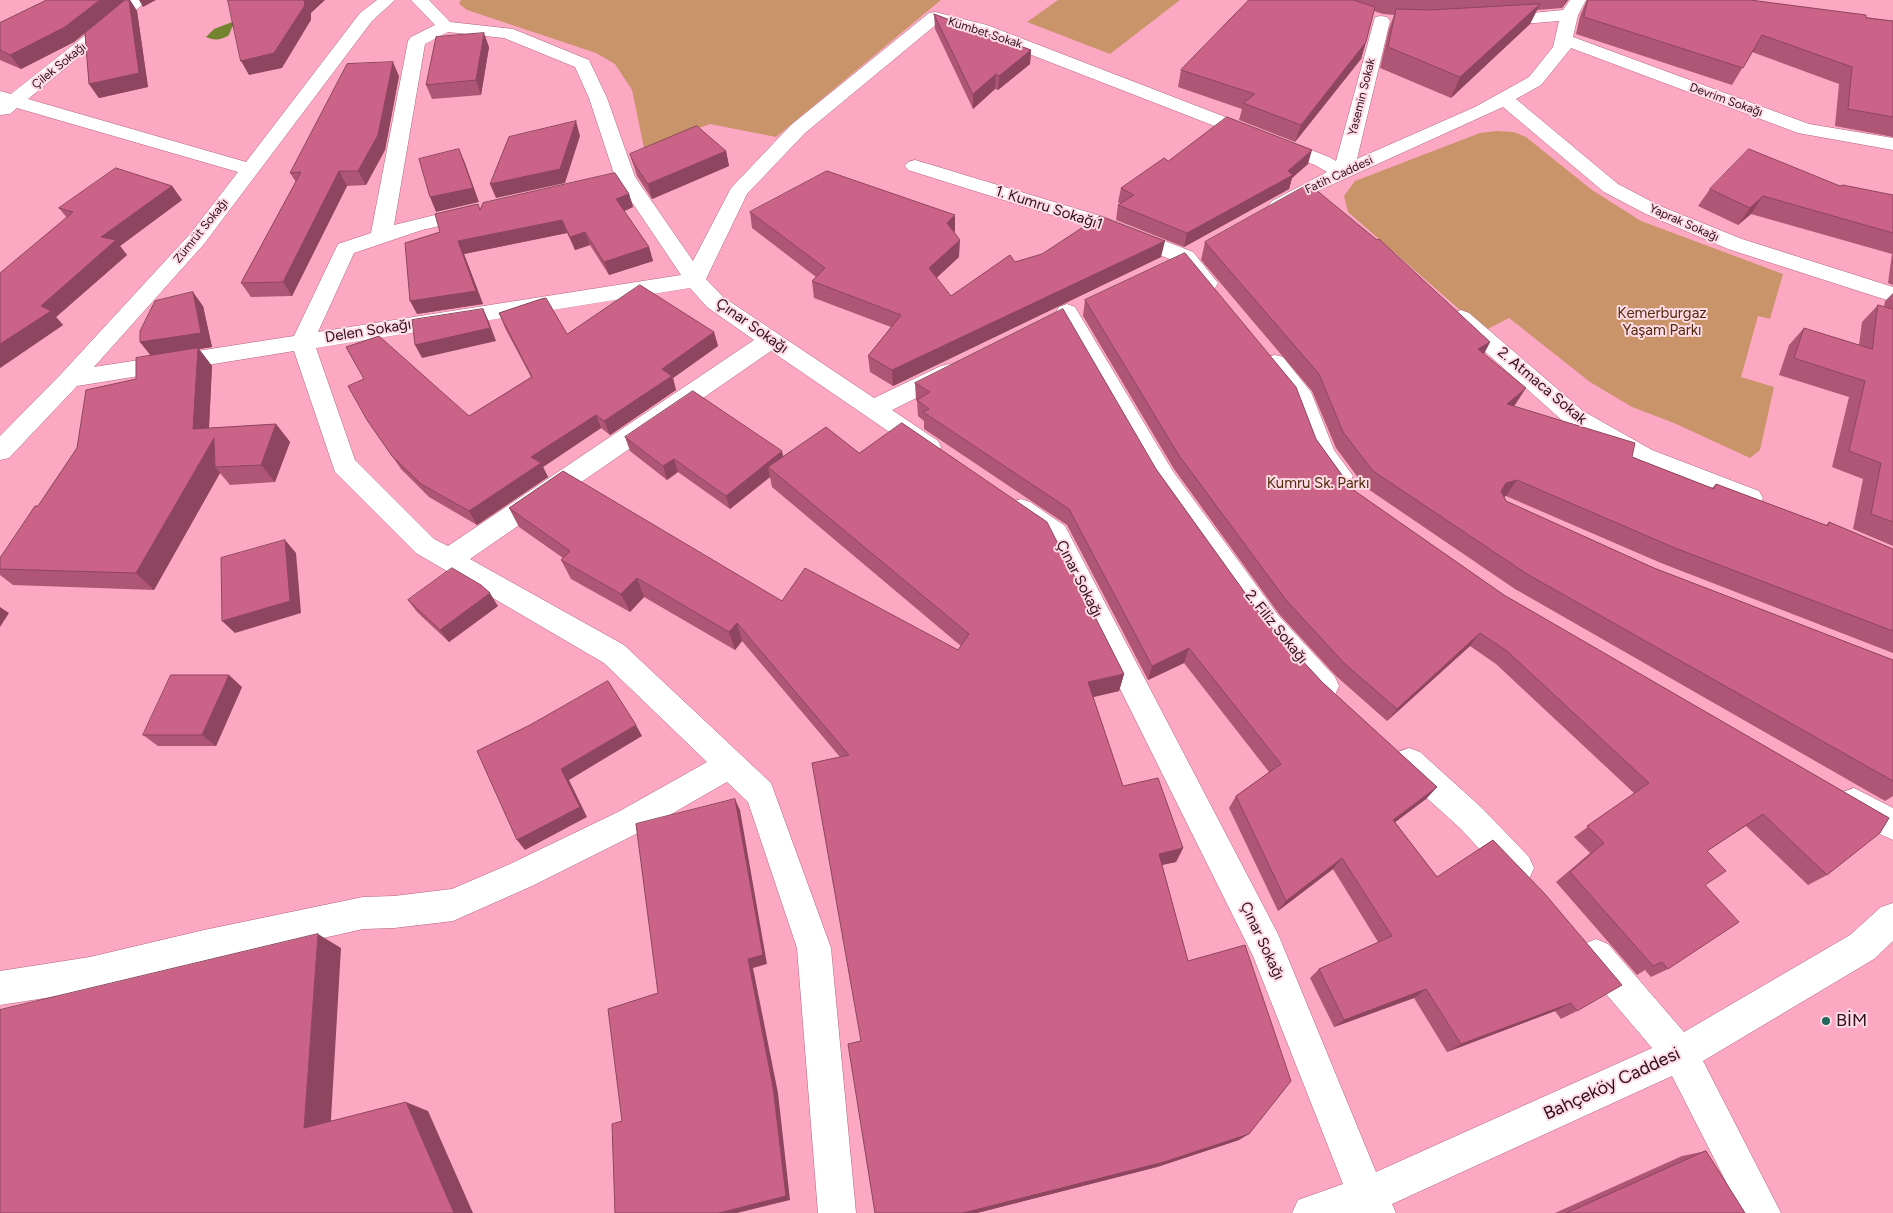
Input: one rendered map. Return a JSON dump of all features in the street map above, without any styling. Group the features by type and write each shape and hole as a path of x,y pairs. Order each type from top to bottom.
{"street":[{"name":"Çilek Sokağı","path":"5,104 140,0"},
{"name":"Zümrüt Sokağı","path":"4,442 70,379 197,238 366,17 387,0"},
{"path":"1482,21 1574,8"},
{"name":"Fatih Caddesi","path":"1260,215 1311,187 1482,111 1502,98 1535,82 1562,48 1574,8"},
{"path":"381,237 417,41 434,9"},
{"name":"Çınar Sokağı","path":"434,9 507,32 583,64 598,98 624,177 695,280 715,302 945,458"},
{"name":"Yasemin Sokak","path":"1343,174 1389,21 1363,14"},
{"name":"Kümbet Sokak","path":"695,280 738,192 798,129 935,17 981,29 1322,160 1343,174"},
{"name":"Devrim Sokağı","path":"1564,40 1805,128 1893,144"},
{"name":"Yaprak Sokağı","path":"1502,98 1611,188 1653,210 1735,244 1893,295"},
{"path":"5,104 250,169"},
{"name":"1. Kumru Sokağı1","path":"915,166 1193,253 1222,300"},
{"path":"596,183 624,177"},
{"path":"1311,187 1332,206"},
{"path":"492,208 416,225 345,249 302,342 344,465 425,546 614,654 760,792 814,948 837,1213"},
{"path":"1158,270 1193,253"},
{"name":"Delen Sokağı","path":"70,379 695,280"},
{"name":"2. Atmaca Sokak","path":"1447,306 1574,417 1643,457 1766,506"},
{"name":"2. Filiz Sokağı","path":"1068,312 1169,485 1268,623 1325,686 1347,706"},
{"path":"450,560 770,340"},
{"path":"1259,344 1303,398 1323,453 1355,495"},
{"path":"874,409 962,365"},
{"name":"Çınar Sokağı","path":"1000,495 1056,533 1266,946 1372,1204"},
{"path":"1391,746 1472,819 1534,884"},
{"path":"0,988 90,974 363,913 394,912 453,905 521,875 629,822 731,764"},
{"path":"1832,790 1893,825"},
{"name":"Bahçeköy Caddesi","path":"1311,1213 1372,1204 1680,1054 1862,947 1893,919"},
{"path":"1579,936 1680,1054 1762,1213"}],"green space":[{"path":"461,0 941,0 776,137 710,124 644,148 632,90 615,64 596,53 467,10 459,4"},
{"path":"1058,0 1180,0 1110,54 1027,22"},
{"name":"Kemerburgaz Yaşam Parkı","path":"1514,132 1526,137 1592,190 1641,221 1783,274 1770,319 1758,316 1741,377 1774,387 1760,450 1750,458 1674,423 1632,407 1590,382 1509,318 1484,331 1348,212 1344,196 1355,181 1480,133"}],"shaded area":[{"path":"240,19 245,23 232,27 229,35 226,37 215,39 206,37 214,29"}],"building":[{"path":"47,0 100,0 65,27 10,55 0,50 0,23"},
{"path":"125,0 129,0 139,73 89,84 85,33"},
{"path":"228,0 304,0 305,5 274,53 241,61"},
{"path":"1249,0 1353,0 1375,7 1366,42 1301,125 1243,103 1255,94 1181,70"},
{"path":"1588,0 1750,0 1866,15 1866,18 1893,21 1893,117 1848,109 1852,67 1762,35 1743,68 1584,17"},
{"path":"1540,4 1460,77 1388,47 1396,9 1430,10"},
{"path":"934,14 1031,50 999,76 996,74 973,94"},
{"path":"484,33 476,80 426,85 436,37"},
{"path":"393,62 378,135 358,171 339,171 283,282 241,283 301,172 290,173 347,64"},
{"path":"1227,117 1312,150 1288,171 1293,175 1187,233 1118,205 1134,195 1121,188 1164,158 1168,161"},
{"path":"576,121 560,169 490,184 509,137"},
{"path":"697,126 726,151 648,184 633,162 630,154"},
{"path":"459,149 473,188 430,197 419,159"},
{"path":"1749,149 1840,186 1893,195 1893,233 1763,196 1750,208 1710,189"},
{"path":"116,168 172,186 101,237 116,240 41,306 51,311 0,344 0,273 73,212 59,208"},
{"path":"827,171 955,215 947,223 960,240 929,268 951,296 1010,255 1015,262 1042,254 1100,216 1165,241 892,370 868,356 901,315 812,281 825,268 750,212"},
{"path":"615,173 629,194 616,199 649,247 604,262 585,232 570,237 562,220 458,241 476,291 410,301 405,243 440,232 435,214 478,204 480,210 483,203"},
{"path":"1309,184 1377,240 1379,239 1490,342 1478,349 1526,388 1507,404 1635,443 1632,457 1714,489 1716,484 1828,526 1829,522 1893,549 1893,631 1675,548 1517,480 1506,483 1501,491 1506,501 1654,568 1893,660 1893,781 1527,574 1373,471 1343,432 1319,374 1205,242"},
{"path":"1185,253 1296,387 1316,439 1352,489 1504,595 1889,818 1880,833 1827,875 1763,814 1707,851 1726,871 1705,885 1739,922 1668,969 1662,962 1653,966 1570,872 1604,843 1587,826 1649,783 1507,651 1480,633 1397,709 1344,663 1286,600 1178,454 1085,300"},
{"path":"640,285 714,332 662,369 672,376 604,421 596,415 531,457 541,463 469,511 421,484 392,456 367,420 348,386 364,379 346,347 379,336 469,416 532,377 499,313 546,298 567,334"},
{"path":"193,292 201,333 140,342 140,331 155,301"},
{"path":"1878,305 1893,309 1893,522 1871,514 1881,463 1849,451 1865,381 1794,358 1804,328 1872,349"},
{"path":"483,309 490,328 415,345 412,320"},
{"path":"1063,309 1156,469 1263,618 1322,682 1437,787 1393,820 1437,877 1493,840 1545,894 1622,985 1577,1011 1571,1003 1461,1044 1426,989 1344,1020 1319,969 1392,936 1342,858 1286,901 1236,796 1281,764 1189,648 1152,666 1069,509 923,412 929,409 917,400 930,392 915,383"},
{"path":"198,348 193,429 276,424 261,465 215,467 214,438 136,573 0,569 0,558 77,448 86,390 136,379 136,358"},
{"path":"693,391 782,451 726,496 674,459 663,466 625,437"},
{"path":"902,423 1047,522 1124,674 1088,682 1123,786 1158,778 1183,848 1159,854 1188,961 1245,945 1291,1081 1249,1134 1164,1162 963,1213 875,1213 848,1044 861,1041 812,763 849,755 737,623 729,632 637,578 621,594 561,560 570,551 509,508 563,471 782,601 805,568 958,650 969,634 768,467 826,427 859,453"},
{"path":"285,540 290,601 222,621 221,558"},
{"path":"452,568 481,585 490,593 440,630 408,600"},
{"path":"171,675 229,675 202,735 143,735"},
{"path":"608,681 636,725 561,769 580,807 517,840 477,751 530,725"},
{"path":"735,799 763,955 748,959 773,1087 786,1196 719,1213 615,1213 612,1124 622,1121 608,1009 658,993 636,824"},
{"path":"318,934 304,1128 406,1102 454,1213 0,1213 0,1010"},
{"path":"1706,1151 1745,1213 1567,1213"}],"place":[{"name":"BİM","path":"1826,1021"}],"park label":[{"name":"Kumru Sk. Parkı","path":"1318,484"}]}
